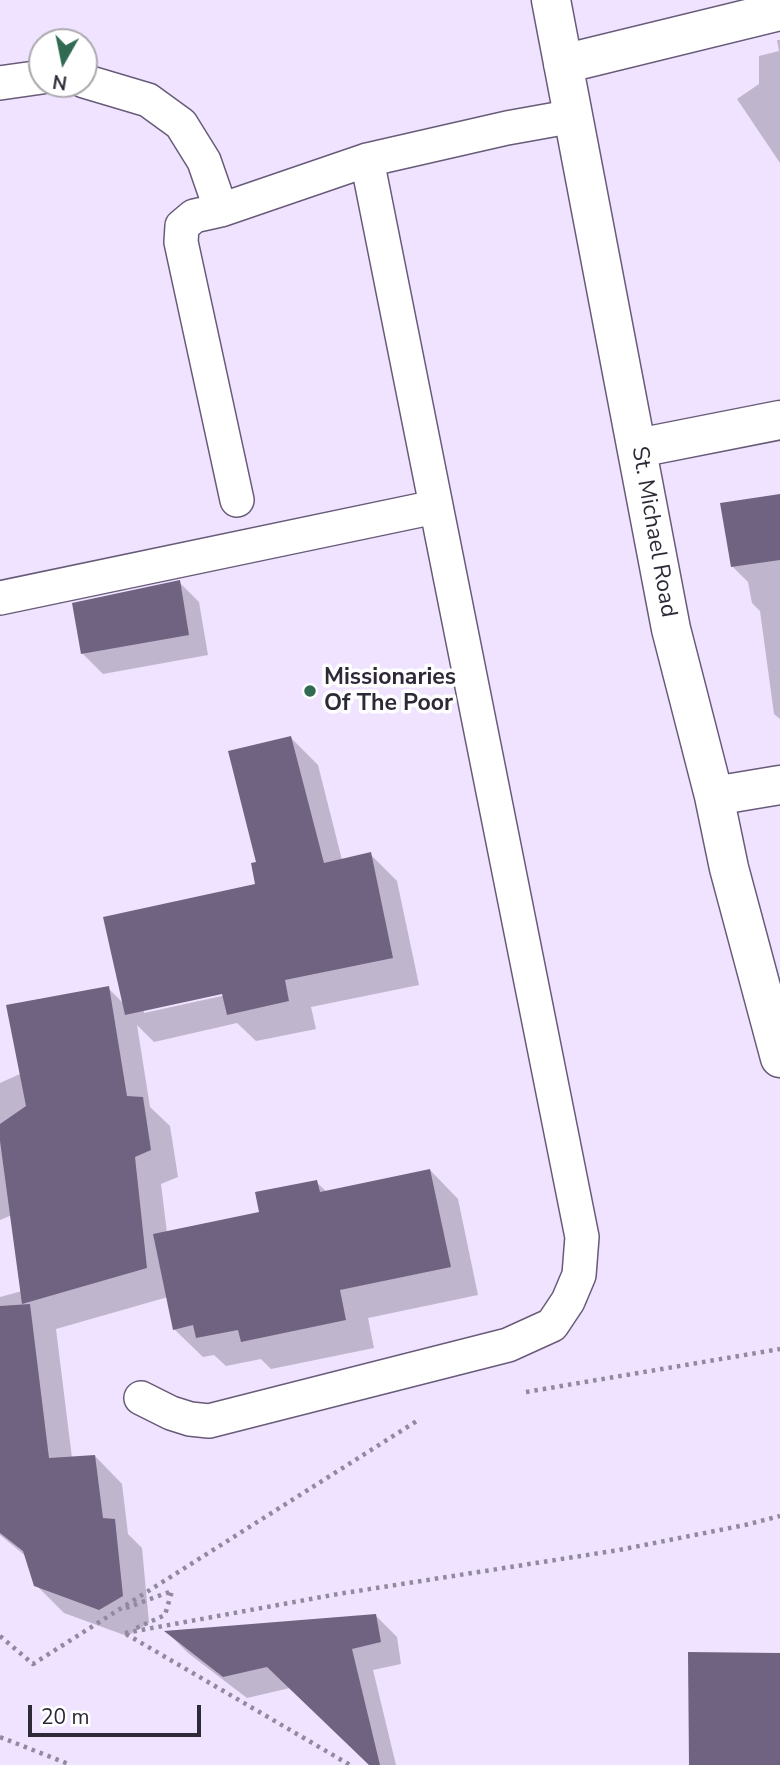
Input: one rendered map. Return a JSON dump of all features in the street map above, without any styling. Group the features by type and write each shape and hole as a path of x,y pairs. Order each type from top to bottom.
{"street":[{"name":"St. Michael Road","path":"551,0 671,629 714,796 729,868 780,1058"},
{"path":"563,64 780,11"},
{"path":"638,447 780,420"},
{"path":"714,796 780,785"}],"lane":[{"path":"0,83 28,79"},
{"path":"98,85 148,100 181,124 204,161 221,209"},
{"path":"237,500 181,242 182,226 194,216 367,160 507,128 574,116"},
{"path":"141,1398 171,1413 209,1421 508,1345 552,1325 568,1301 579,1275 582,1237 367,160"},
{"path":"0,598 435,507"}],"path":[{"path":"521,1393 780,1349"},
{"path":"33,1664 428,1414"},
{"path":"125,1633 338,1594 619,1550 780,1516"},
{"path":"33,1664 103,1616 172,1591 165,1615 125,1633"},
{"path":"125,1633 350,1765"},
{"path":"0,1636 33,1664"},
{"path":"0,1737 71,1765"}],"building":[{"path":"780,494 780,560 731,567 720,503"},
{"path":"180,580 189,635 81,654 72,603"},
{"path":"291,736 324,863 371,852 393,958 285,980 289,1001 227,1015 222,994 125,1015 103,917 255,884 251,863 256,862 228,751"},
{"path":"109,986 127,1096 143,1097 151,1150 135,1157 147,1268 22,1304 0,1124 26,1106 6,1005"},
{"path":"430,1169 451,1267 340,1290 346,1320 241,1342 238,1330 196,1338 193,1325 173,1330 153,1234 259,1212 255,1192 317,1180 320,1192"},
{"path":"30,1304 49,1458 95,1455 103,1518 115,1519 123,1596 99,1610 34,1586 23,1551 0,1533 0,1306"},
{"path":"376,1614 381,1642 352,1649 380,1765 369,1765 267,1667 223,1677 164,1631"},
{"path":"688,1652 780,1653 780,1765 689,1765"}],"place":[{"name":"Missionaries Of The Poor","path":"310,691"}]}
